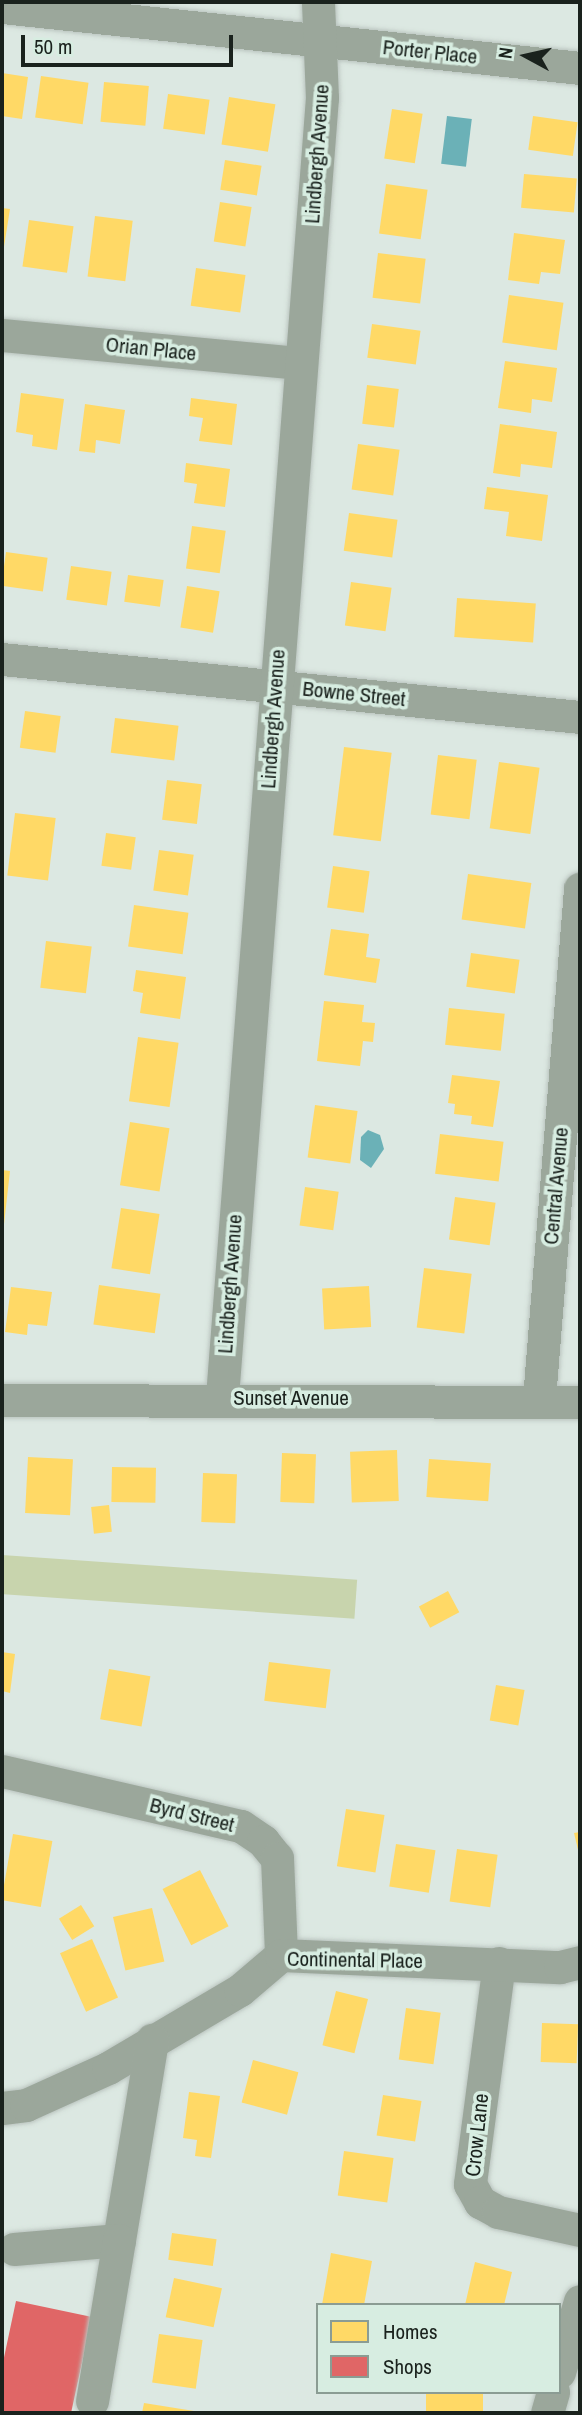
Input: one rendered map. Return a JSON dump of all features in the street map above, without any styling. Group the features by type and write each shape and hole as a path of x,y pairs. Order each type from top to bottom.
{"street":[{"name":"Lindbergh Avenue","path":"222,1397 322,98 322,41 318,2"},
{"name":"Porter Place","path":"2,7 580,68"},
{"name":"Orian Place","path":"2,334 300,363"},
{"name":"Bowne Street","path":"2,659 580,717"},
{"name":"Central Avenue","path":"539,1399 580,889"},
{"name":"Sunset Avenue","path":"2,1400 222,1397 539,1399 580,1402"},
{"name":"Byrd Street","path":"2,1771 241,1826 252,1833 276,1858 281,1955"},
{"name":"Continental Place","path":"2,2108 26,2105 108,2068 240,1990 281,1955 560,1967 580,1962"},
{"name":"Crow Lane","path":"499,1963 470,2184 480,2202 498,2212 580,2230"},
{"path":"92,2401 152,2040"},
{"path":"14,2249 119,2240"},
{"path":"561,2365 580,2301"},
{"path":"547,2413 552,2394"}],"green space":[{"path":"2,1555 357,1580 354,1619 2,1594"}],"water":[{"path":"447,116 472,119 466,167 441,164"},
{"path":"368,1130 380,1135 384,1149 371,1168 360,1160 361,1137"}],"building: Homes":[{"path":"2,73 28,77 22,119 2,116"},
{"path":"41,76 89,83 83,124 35,118"},
{"path":"104,82 149,86 145,126 101,122"},
{"path":"168,94 210,100 205,135 163,129"},
{"path":"229,97 275,104 268,152 221,144"},
{"path":"392,109 423,114 415,163 384,158"},
{"path":"533,116 578,122 573,156 528,150"},
{"path":"225,160 262,166 257,195 220,190"},
{"path":"524,174 577,179 574,212 521,208"},
{"path":"386,184 428,190 421,239 379,234"},
{"path":"220,202 252,207 245,247 214,242"},
{"path":"2,208 10,209 3,253 2,253"},
{"path":"95,216 133,221 125,281 88,277"},
{"path":"29,220 74,226 67,273 22,267"},
{"path":"514,233 565,240 560,274 541,272 539,284 508,280"},
{"path":"378,253 426,259 420,304 373,298"},
{"path":"196,268 246,275 240,313 191,306"},
{"path":"509,295 563,303 557,350 502,343"},
{"path":"372,324 421,331 416,364 367,358"},
{"path":"505,361 557,368 552,402 532,399 531,413 498,408"},
{"path":"367,385 399,389 394,428 362,424"},
{"path":"21,393 64,399 57,450 32,446 33,435 16,432"},
{"path":"191,398 237,404 232,445 199,441 203,418 189,416"},
{"path":"85,404 125,410 120,444 96,440 95,453 79,451"},
{"path":"500,424 557,432 552,468 521,464 520,477 493,473"},
{"path":"358,444 400,450 393,495 352,490"},
{"path":"186,463 230,469 225,507 194,503 197,484 184,482"},
{"path":"487,487 548,495 542,541 506,536 509,512 484,509"},
{"path":"349,513 398,520 392,557 344,551"},
{"path":"192,526 226,531 220,573 186,569"},
{"path":"6,552 48,558 43,592 2,586"},
{"path":"71,566 112,572 107,605 66,600"},
{"path":"128,575 164,580 160,607 124,602"},
{"path":"351,582 392,588 385,631 345,626"},
{"path":"187,586 220,591 213,633 180,627"},
{"path":"457,598 536,604 533,642 454,637"},
{"path":"25,711 61,716 56,753 20,748"},
{"path":"115,718 179,726 174,761 111,753"},
{"path":"344,747 392,753 381,841 333,835"},
{"path":"438,755 477,760 469,819 431,815"},
{"path":"499,762 540,768 530,834 490,828"},
{"path":"167,780 202,784 197,824 162,820"},
{"path":"15,813 56,818 48,881 7,876"},
{"path":"106,833 136,837 131,870 101,866"},
{"path":"159,850 194,855 188,895 153,891"},
{"path":"333,866 370,871 364,913 327,908"},
{"path":"468,874 531,883 525,928 462,920"},
{"path":"134,905 188,913 183,954 128,947"},
{"path":"331,929 369,934 366,957 380,959 376,983 324,975"},
{"path":"46,941 92,947 86,993 40,988"},
{"path":"471,953 520,960 515,993 466,987"},
{"path":"136,970 186,977 180,1019 140,1013 143,993 133,991"},
{"path":"324,1001 364,1005 362,1022 375,1023 373,1042 363,1041 360,1066 317,1061"},
{"path":"449,1008 505,1014 501,1051 445,1045"},
{"path":"138,1037 179,1043 170,1107 129,1101"},
{"path":"452,1075 500,1081 493,1127 471,1124 472,1116 454,1114 455,1104 448,1103"},
{"path":"315,1105 358,1111 350,1163 308,1157"},
{"path":"130,1122 170,1128 159,1191 120,1185"},
{"path":"440,1134 504,1142 499,1182 435,1174"},
{"path":"2,1170 10,1171 4,1224 2,1224"},
{"path":"305,1187 339,1192 333,1230 300,1226"},
{"path":"455,1197 496,1203 490,1245 449,1240"},
{"path":"121,1208 160,1214 150,1274 111,1268"},
{"path":"424,1268 472,1274 464,1333 417,1328"},
{"path":"99,1285 160,1294 155,1333 93,1325"},
{"path":"369,1286 371,1327 324,1329 322,1288"},
{"path":"11,1287 52,1292 47,1326 28,1324 27,1335 5,1332"},
{"path":"397,1450 399,1501 352,1503 350,1452"},
{"path":"282,1453 316,1454 314,1503 280,1502"},
{"path":"28,1457 73,1459 70,1515 25,1513"},
{"path":"429,1459 491,1463 488,1501 426,1497"},
{"path":"112,1467 156,1468 155,1503 111,1502"},
{"path":"203,1473 237,1474 235,1523 201,1522"},
{"path":"109,1505 112,1532 94,1534 91,1507"},
{"path":"448,1591 459,1612 430,1628 419,1606"},
{"path":"2,1652 15,1654 10,1693 2,1691"},
{"path":"269,1662 331,1670 326,1708 264,1701"},
{"path":"109,1669 150,1676 142,1727 100,1719"},
{"path":"496,1685 525,1690 518,1725 490,1720"},
{"path":"346,1809 385,1815 375,1872 337,1866"},
{"path":"580,1832 580,1854 579,1854 574,1833"},
{"path":"13,1834 52,1841 41,1907 2,1900"},
{"path":"396,1844 436,1850 429,1893 389,1886"},
{"path":"457,1849 498,1855 490,1907 450,1901"},
{"path":"200,1870 229,1926 191,1945 163,1889"},
{"path":"81,1905 94,1926 72,1940 59,1919"},
{"path":"152,1908 164,1962 125,1971 113,1917"},
{"path":"92,1939 118,1997 86,2012 60,1953"},
{"path":"336,1991 368,1999 354,2053 322,2045"},
{"path":"406,2008 441,2013 433,2064 399,2059"},
{"path":"542,2023 578,2024 577,2063 541,2062"},
{"path":"253,2060 298,2072 287,2115 242,2103"},
{"path":"189,2092 220,2096 211,2158 195,2156 197,2140 183,2138"},
{"path":"383,2095 422,2101 415,2142 377,2135"},
{"path":"344,2151 394,2158 387,2203 338,2196"},
{"path":"172,2233 217,2239 213,2266 168,2260"},
{"path":"331,2253 372,2261 364,2303 322,2303"},
{"path":"475,2262 512,2272 504,2303 465,2303"},
{"path":"174,2278 222,2288 214,2327 166,2317"},
{"path":"159,2334 203,2340 196,2389 152,2383"},
{"path":"426,2394 483,2394 483,2413 426,2413"},
{"path":"144,2403 194,2411 142,2413"}],"building: Shops":[{"path":"16,2301 92,2317 71,2413 2,2413 2,2367"}]}
